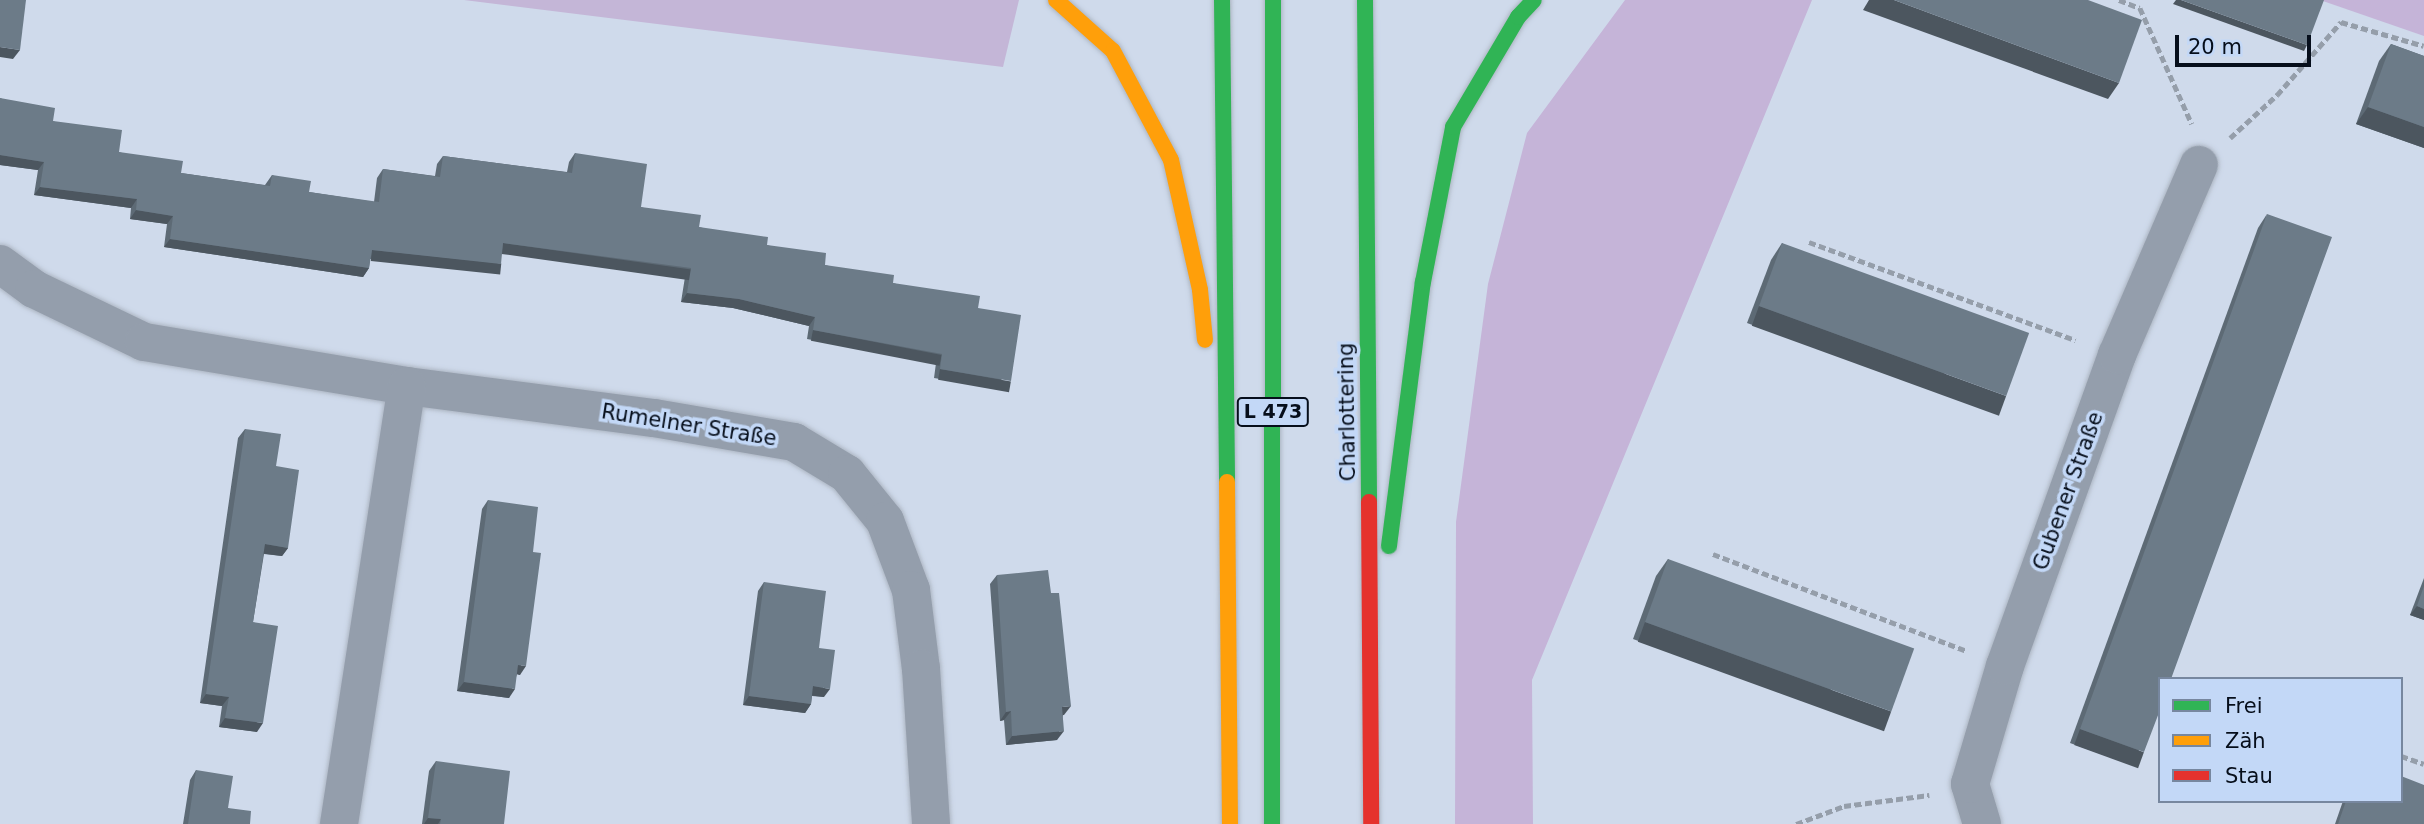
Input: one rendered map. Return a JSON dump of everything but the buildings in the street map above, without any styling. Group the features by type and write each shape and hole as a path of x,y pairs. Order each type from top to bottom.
{"highway":[{"path":"1056,0 1113,51 1171,160 1199,290 1230,589"},
{"path":"1222,0 1230,589 1230,824"},
{"name":"L 473","path":"1272,824 1273,0"},
{"name":"Charlottering","path":"1365,0 1371,824"},
{"path":"1371,694 1423,282 1453,127 1518,17 1534,0"}],"street":[{"name":"Gubener Straße","path":"1970,784 2005,666 2116,355 2199,165"},
{"name":"Rumelner Straße","path":"0,264 34,289 144,342 407,386 654,418 794,442 847,474 885,521 911,590 922,669 931,824"},
{"path":"339,824 407,386"},
{"path":"1970,784 1982,824"}],"path":[{"path":"2119,0 2140,8 2190,111 2199,165"},
{"path":"2199,165 2277,95 2341,22 2424,46"},
{"path":"1809,242 2116,355"},
{"path":"1713,554 2005,666"},
{"path":"2403,757 2424,764"},
{"path":"1796,824 1844,806 1912,799 1970,784"}],"shaded area":[{"path":"464,0 1019,0 1003,67"},
{"path":"1625,0 1812,0 1532,680 1533,824 1455,824 1456,522 1488,284 1527,133"},
{"path":"2320,0 2424,0 2424,36"}],"traffic: fast":[{"path":"1222,0 1227,482"},
{"path":"1272,824 1273,0"},
{"path":"1365,0 1369,502"},
{"path":"1389,546 1423,282 1453,127 1518,17 1534,0"}],"traffic: slow":[{"path":"1056,0 1113,51 1171,160 1200,290 1205,340"},
{"path":"1227,482 1230,824"}],"traffic: jam":[{"path":"1369,502 1371,824"}]}
